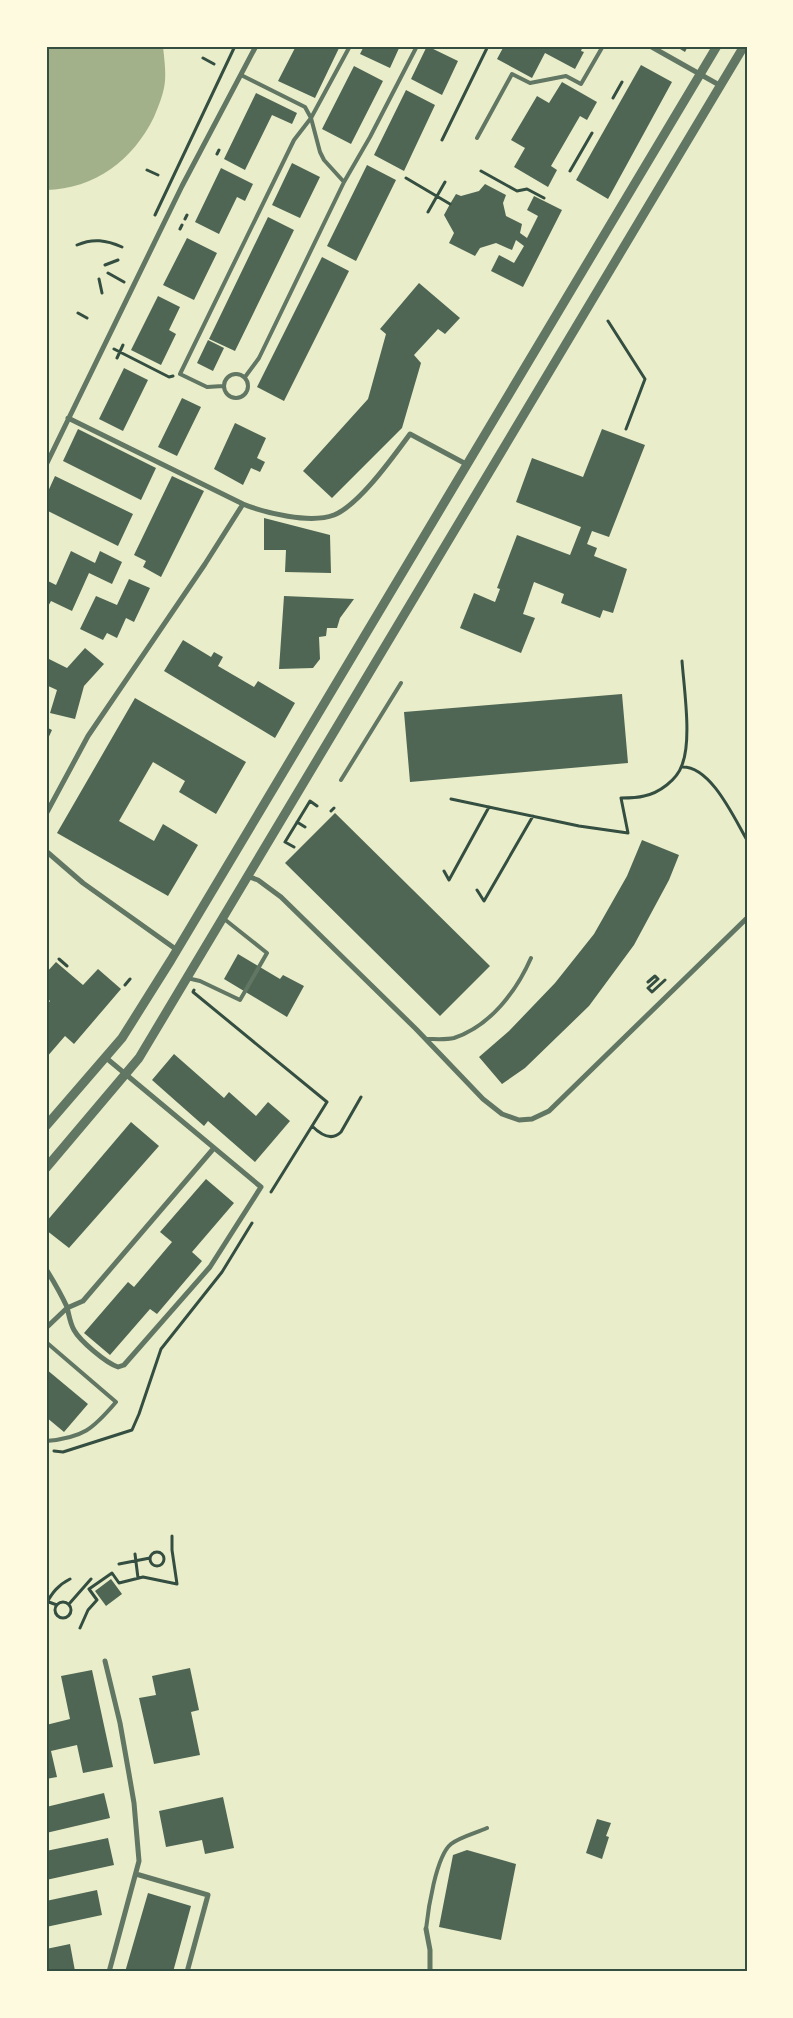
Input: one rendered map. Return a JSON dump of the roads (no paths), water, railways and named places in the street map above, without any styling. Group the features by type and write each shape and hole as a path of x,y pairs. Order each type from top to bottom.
{"street":[{"path":"46,465 182,186 256,46"},
{"path":"650,46 721,86"},
{"path":"46,1126 122,1038 177,951 717,46"},
{"path":"46,1168 139,1058 744,46"},
{"path":"68,418 243,504 258,510 290,516 320,518 333,516 345,510 369,486 410,434 466,464"},
{"path":"46,814 88,736 205,564 243,504"},
{"path":"46,851 83,883 177,951"},
{"path":"247,876 258,880 280,897 483,1098 502,1114 519,1120 532,1119 549,1111 746,919"},
{"path":"46,1270 56,1284 78,1337 111,1365 118,1367 124,1365 210,1267 261,1188 105,1058"},
{"path":"46,1328 67,1308 83,1301 214,1148"},
{"path":"105,1661 120,1723 134,1803 138,1861 109,1972"},
{"path":"136,1874 208,1895 187,1972"},
{"path":"426,1929 430,1950 430,1972"}],"lane":[{"path":"223,386 207,387 180,374 294,140 311,118 350,46"},
{"path":"245,377 259,358 344,182 370,137 416,46"},
{"path":"477,138 512,74 530,83 566,76 581,84 603,46"},
{"path":"241,75 301,104 309,111 320,152 324,160 344,182"},
{"path":"239,374 245,377 248,386 247,391 241,397 229,396 223,386 225,379 230,375 239,374"},
{"path":"341,780 401,683"},
{"path":"187,978 200,981 240,1000 267,953 222,918"},
{"path":"426,1040 452,1039 468,1032 490,1016 508,996 525,972 531,958"},
{"path":"46,1342 116,1402 100,1421 87,1430 72,1438 46,1441"},
{"path":"426,1929 430,1901 444,1852 451,1844 487,1828"}]}
